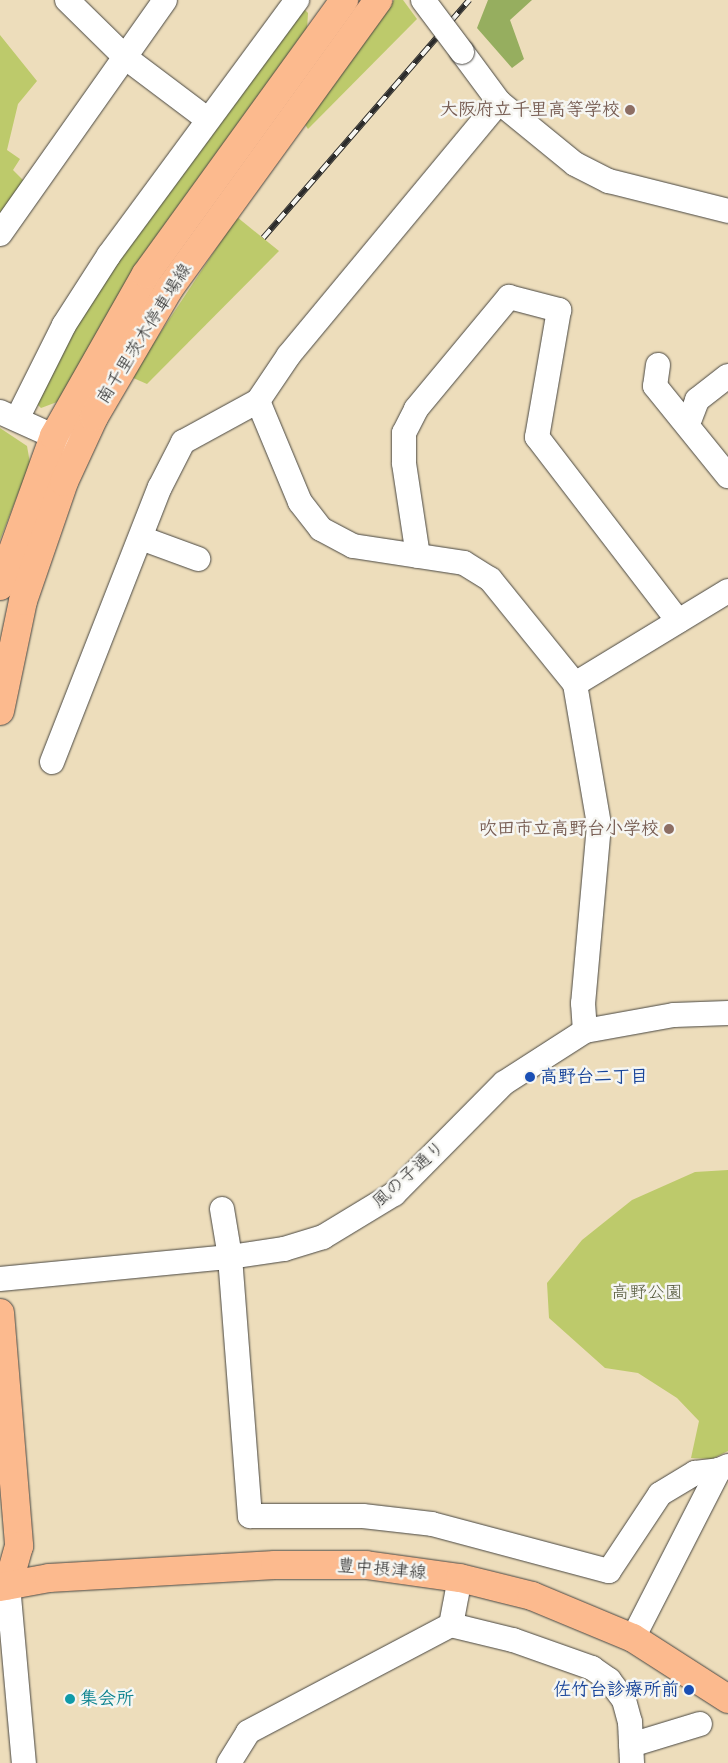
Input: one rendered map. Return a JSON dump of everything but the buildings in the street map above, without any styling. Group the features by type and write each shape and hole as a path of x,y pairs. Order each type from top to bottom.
{"main road":[{"name":"南千里茨木停車場線","path":"0,586 54,436 146,274 340,1"},
{"name":"南千里茨木停車場線","path":"0,711 23,601 79,447 169,289 371,10"},
{"path":"0,1313 19,1546 3,1585"},
{"path":"0,1558 3,1585"},
{"name":"豊中摂津線","path":"3,1585 275,1564 366,1565 460,1578 532,1596 633,1638 728,1699"}],"street":[{"path":"67,0 126,58 207,119"},
{"path":"0,234 166,0"},
{"path":"79,447 8,415 64,325 207,119 297,0"},
{"path":"423,0 499,102 575,164 609,181 728,211"},
{"path":"340,1 371,10"},
{"path":"52,762 140,538 183,442 258,401 289,355 499,102"},
{"path":"418,556 404,463 404,433 416,409 509,297 559,310 537,437 678,621"},
{"path":"658,365 655,386 688,424 728,476"},
{"path":"688,424 697,400 728,376"},
{"path":"258,401 300,502 321,529 353,546 464,562 490,579 575,684 598,825 583,1003 585,1031"},
{"path":"140,538 198,559"},
{"path":"575,684 728,590"},
{"name":"風の子通り","path":"0,1279 230,1257 284,1249 359,1219 394,1194 504,1083 585,1031 674,1016 728,1013"},
{"path":"222,1209 230,1257 250,1516 363,1516 432,1524 609,1571 660,1494 695,1473 724,1468"},
{"path":"633,1638 724,1468"},
{"path":"451,1625 460,1578"},
{"path":"3,1585 8,1700 24,1763"},
{"path":"228,1763 248,1732 451,1625 513,1640 592,1668 609,1680 624,1700 632,1754 700,1724"}],"green space":[{"path":"394,0 403,0 417,19 308,129 304,123"},
{"path":"488,0 532,0 510,20 524,59 512,68 477,28"},
{"path":"300,5 308,13 307,30 133,272 57,402 41,408 34,401 71,328"},
{"path":"0,35 37,81 18,104 7,150 20,159 13,170 25,182 0,222"},
{"path":"237,217 279,251 147,384 131,377"},
{"path":"0,428 27,446 30,463 0,540"},
{"name":"高野公園","path":"728,1170 728,1451 712,1459 691,1458 699,1421 677,1398 638,1373 605,1368 549,1318 547,1283 582,1240 632,1200 695,1172"}],"railway":[{"path":"263,238 469,0"}],"place":[{"name":"大阪府立千里高等学校","path":"630,110"},
{"name":"吹田市立高野台小学校","path":"669,829"},
{"name":"高野台二丁目","path":"530,1077"},
{"name":"佐竹台診療所前","path":"689,1690"},
{"name":"集会所","path":"70,1699"}]}
